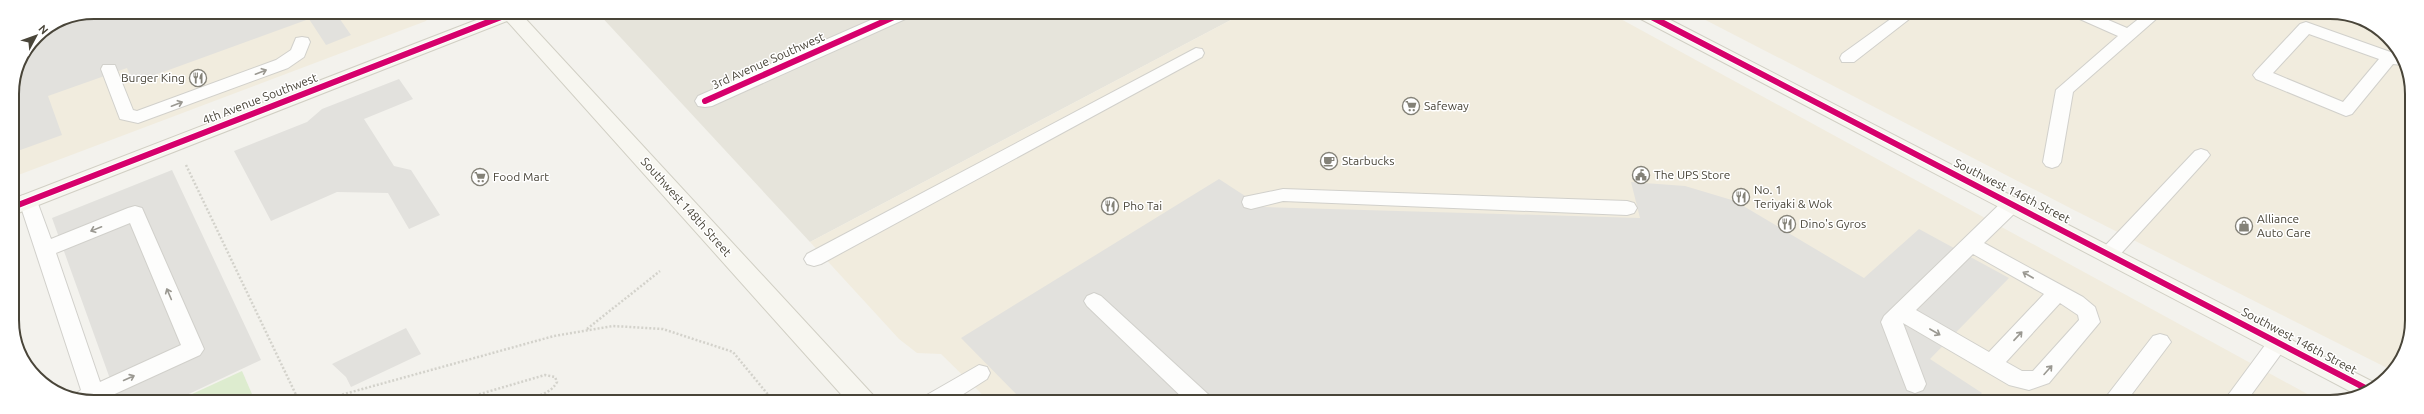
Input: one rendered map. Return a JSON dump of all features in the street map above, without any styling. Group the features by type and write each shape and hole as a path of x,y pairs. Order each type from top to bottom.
{"street":[{"name":"4th Avenue Southwest","path":"20,204 496,19"},
{"name":"Southwest 148th Street","path":"516,19 858,395"},
{"name":"3rd Avenue Southwest","path":"705,101 889,19"},
{"name":"Southwest 146th Street","path":"1657,19 2363,387"}],"lane":[{"path":"1848,58 1900,19"},
{"path":"2093,19 2130,35"},
{"path":"2052,162 2065,90 2148,19"},
{"path":"2306,27 2395,59 2346,110 2262,75 2306,27"},
{"path":"109,69 126,115 138,117 282,64 298,53 302,42"},
{"path":"814,259 1196,54"},
{"path":"2109,254 2201,155"},
{"path":"1251,202 1283,195 1627,208"},
{"path":"20,204 44,250 89,394"},
{"path":"1915,384 1891,322 2012,204"},
{"path":"44,250 135,213 193,349 98,395"},
{"path":"1902,312 2017,380 2029,381 2042,377 2090,322 2088,312 2076,302 1971,244"},
{"path":"1991,364 2058,292"},
{"path":"1094,301 1195,395"},
{"path":"2118,395 2160,342"},
{"path":"2239,395 2278,343"},
{"path":"944,395 979,373"}],"path":[{"path":"183,159 296,395"},
{"path":"586,329 660,271"},
{"path":"343,395 554,336 586,329 612,326 663,329 733,352 768,395"},
{"path":"477,395 545,375 553,375 557,379 554,388 547,393 540,395"}],"shaded area":[{"path":"89,19 428,19 426,21 19,175 19,89 23,70 30,56 56,56 56,30 65,25 80,20"},
{"path":"309,19 133,83 127,68 48,96 62,135 19,150 19,89 20,80 25,65 30,56 56,56 56,30 80,20"},
{"path":"309,19 340,19 351,35 326,45"},
{"path":"603,19 1233,19 810,242"},
{"path":"1233,19 1621,19 2309,395 983,395 941,354 917,353 899,339 810,242"},
{"path":"1704,19 2330,19 2359,25 2372,32 2389,48 2401,70 2405,89 2405,320 2401,344 2395,357 2387,368 2072,209"},
{"path":"399,79 413,99 364,119 394,166 411,170 440,215 409,229 388,193 337,192 271,221 234,151 307,122 322,109"},
{"path":"172,170 261,360 187,395 116,395 52,218"},
{"path":"1219,179 1262,207 1640,218 1631,182 1685,186 1735,201 1864,278 1919,229 2009,278 1930,359 1982,393 1980,395 1017,395 961,338"},
{"path":"406,328 421,354 351,387 346,377 332,364"}],"green space":[{"path":"242,371 252,395 190,395"}],"cycle path":[{"path":"19,205 496,19"},
{"path":"705,101 889,19"},
{"path":"1656,19 2363,387"}],"place":[{"name":"Burger King","path":"198,78"},
{"name":"Safeway","path":"1411,106"},
{"name":"Starbucks","path":"1329,161"},
{"name":"The UPS Store","path":"1641,175"},
{"name":"Food Mart","path":"480,177"},
{"name":"No. 1 Teriyaki & Wok","path":"1741,197"},
{"name":"Pho Tai","path":"1110,206"},
{"name":"Dino's Gyros","path":"1787,224"},
{"name":"Alliance Auto Care","path":"2244,226"}]}
